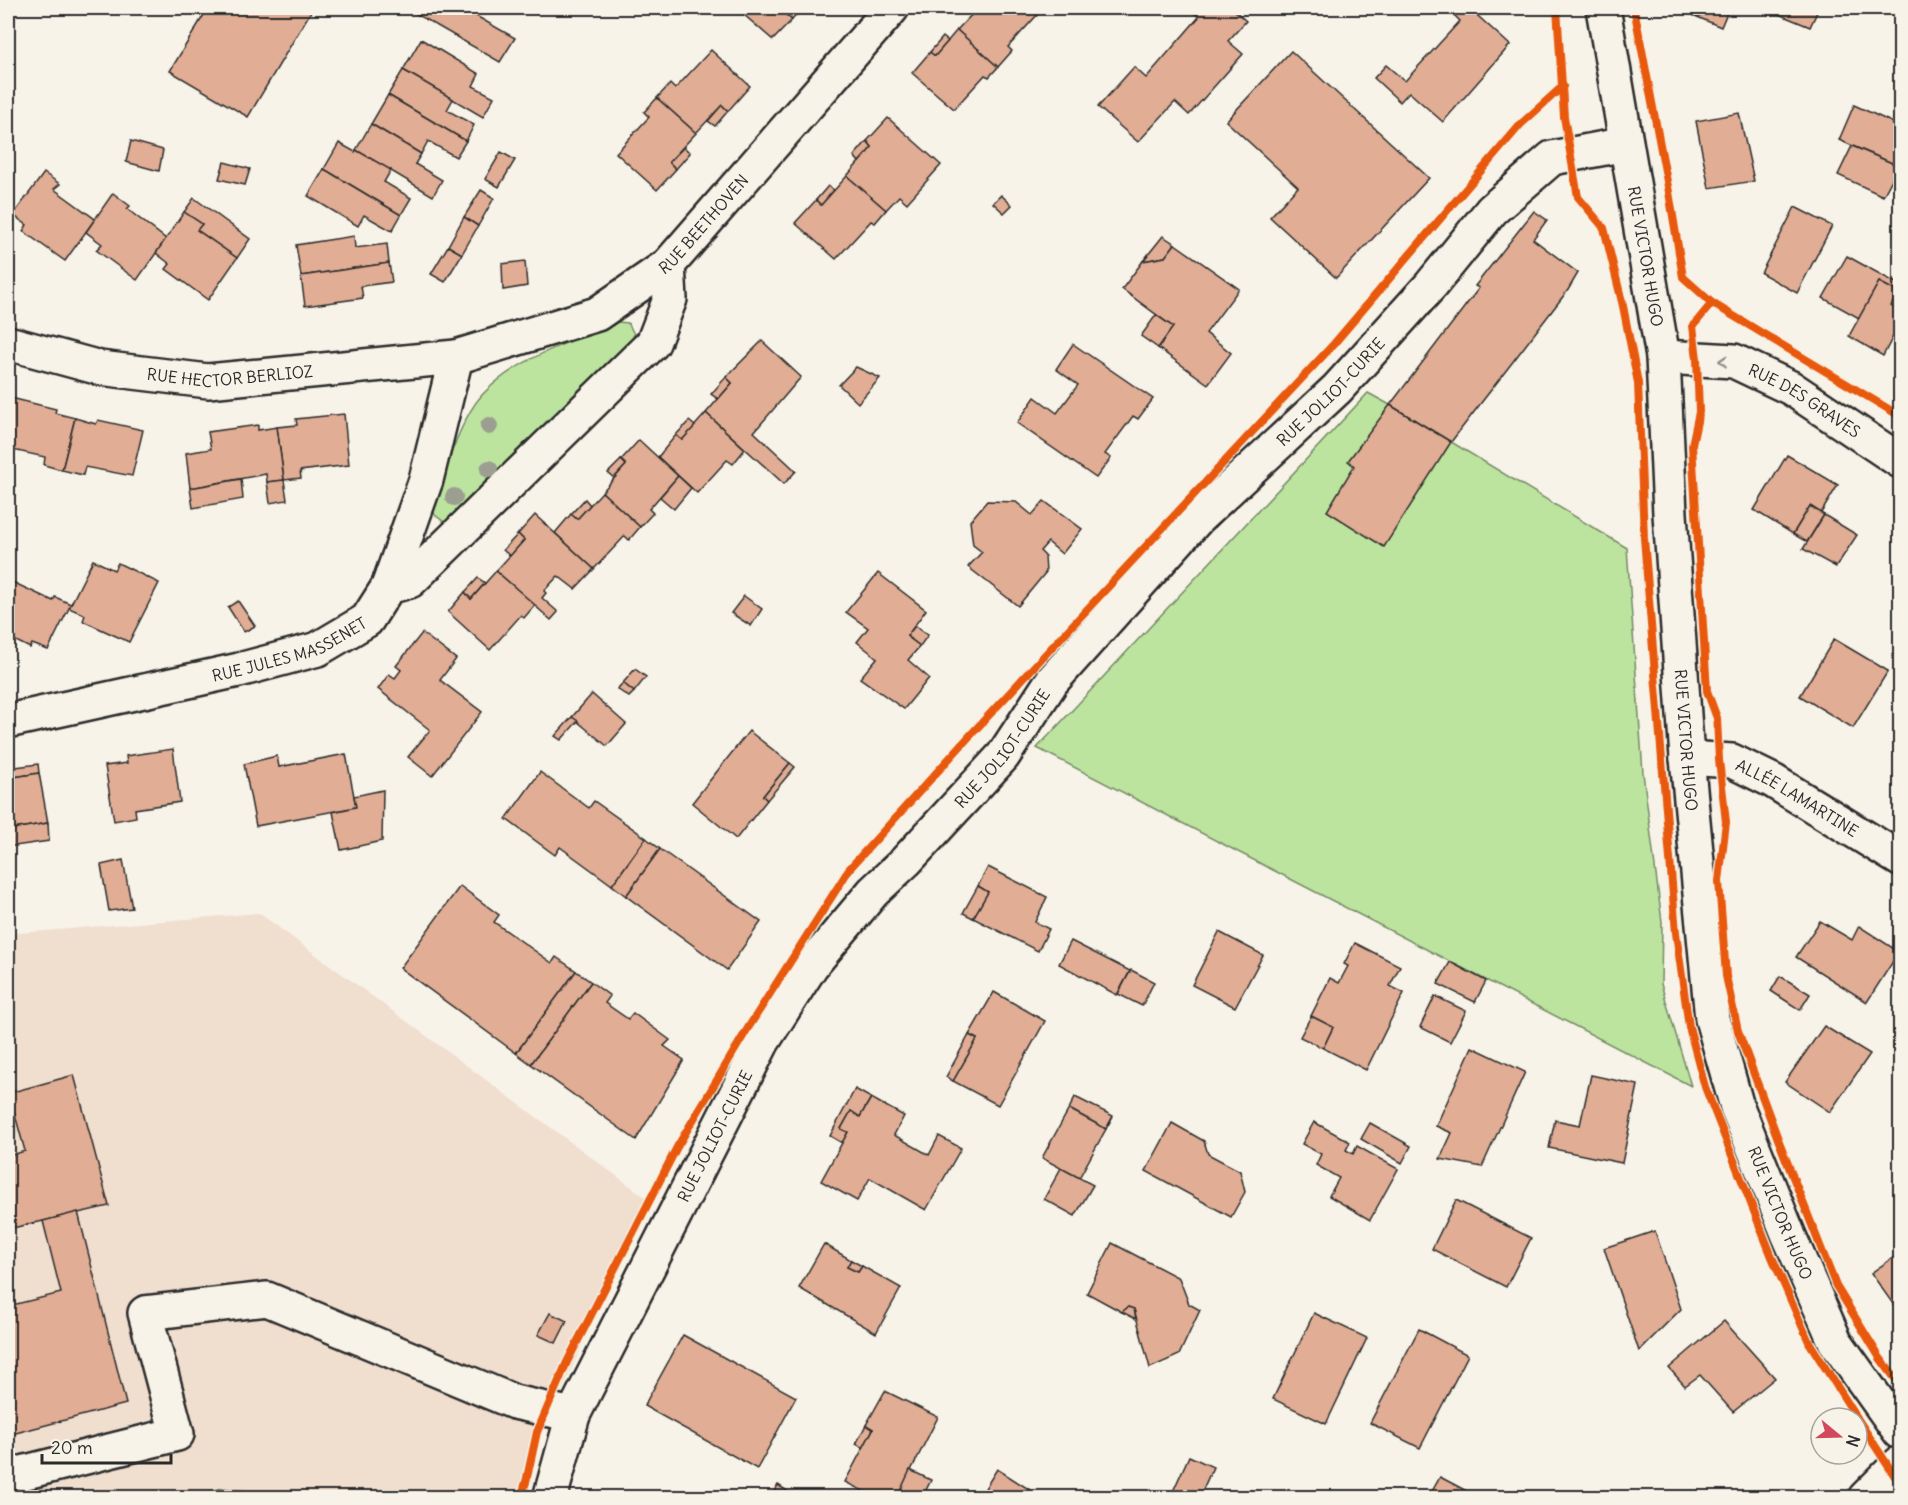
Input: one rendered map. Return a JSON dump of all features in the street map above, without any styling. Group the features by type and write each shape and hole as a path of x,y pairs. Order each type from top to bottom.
{"street":[{"name":"RUE BEETHOVEN","path":"456,357 597,315 668,265 892,8"},
{"name":"RUE VICTOR HUGO","path":"1603,8 1664,357 1670,514 1687,758 1712,1019 1737,1107 1789,1236 1835,1341 1900,1432"},
{"name":"RUE JOLIOT-CURIE","path":"550,1497 573,1415 763,1041 818,958 873,892 906,861 1003,756 1052,681 1198,518 1336,389 1431,285 1492,210 1552,158 1626,144"},
{"path":"388,587 410,581 653,343 670,299 668,265"},
{"name":"RUE HECTOR BERLIOZ","path":"8,343 100,368 208,381 456,357"},
{"name":"RUE JULES MASSENET","path":"8,721 239,670 318,649 367,620 388,587 426,480 456,357"},
{"name":"RUE DES GRAVES","path":"1664,357 1734,361 1791,388 1900,461"},
{"name":"ALLÉE LAMARTINE","path":"1687,758 1732,760 1773,781 1900,859"},
{"path":"22,1473 177,1434 145,1313 267,1299 514,1402 573,1415"},
{"path":"1864,1497 1900,1463"}],"shaded area":[{"path":"259,913 648,1199 514,1497 8,1498 8,934"}],"green space":[{"path":"618,322 628,323 634,334 631,346 447,524 435,515 432,508 459,433 482,395 496,382 528,361"},
{"path":"1368,393 1627,548 1643,773 1662,922 1661,984 1691,1086 1037,748"},
{"path":"222,1488 303,1497 192,1497"}],"building":[{"path":"208,8 313,8 248,117 170,71"},
{"path":"406,8 462,8 515,38 500,62"},
{"path":"736,8 789,8 784,13 792,20 773,40"},
{"path":"789,8 803,8 792,20 784,13"},
{"path":"978,8 973,13 967,10"},
{"path":"978,8 1030,8 1038,14 1008,47 1012,51 998,67 957,30"},
{"path":"1030,8 1044,8 1038,14"},
{"path":"1188,8 1234,8 1246,21 1228,41 1243,54 1189,115 1175,102 1138,142 1098,107 1134,67 1146,78 1199,17"},
{"path":"1460,8 1469,8 1510,45 1443,122 1409,92 1400,102 1374,78 1386,65 1405,81 1460,21 1454,15"},
{"path":"1676,8 1729,8 1721,27"},
{"path":"1764,8 1819,8 1810,27"},
{"path":"957,30 998,67 989,77 985,75 954,109 912,73 930,52 935,56"},
{"path":"943,37 948,41 935,56 930,52"},
{"path":"421,39 479,74 473,86 494,97 483,117 403,70"},
{"path":"711,50 750,86 728,111 722,105 696,133 657,98 670,84 675,89"},
{"path":"1291,51 1429,178 1336,278 1270,217 1298,187 1226,121"},
{"path":"403,70 453,99 447,110 474,125 466,141 388,95"},
{"path":"388,95 466,141 456,157 428,141 421,154 371,124"},
{"path":"657,98 696,133 669,162 676,169 657,190 616,153 649,117 644,112"},
{"path":"722,105 728,111 715,126 708,121"},
{"path":"1854,105 1900,126 1899,166 1839,140"},
{"path":"1739,113 1754,181 1709,188 1696,121"},
{"path":"888,118 941,165 907,203 899,196 886,210 847,176 872,147 867,141"},
{"path":"371,124 421,154 415,164 442,180 433,196 356,150"},
{"path":"131,141 163,150 159,171 126,162"},
{"path":"867,141 872,147 859,162 854,156"},
{"path":"339,143 391,170 384,182 411,198 401,215 324,169"},
{"path":"1852,146 1899,166 1883,196 1838,175"},
{"path":"684,147 690,153 676,169 669,162"},
{"path":"501,152 515,160 499,187 485,179"},
{"path":"224,162 250,169 245,185 219,179"},
{"path":"324,169 401,215 392,231 364,215 358,226 308,196"},
{"path":"44,173 60,184 54,189 95,219 65,261 23,231 27,225 13,215"},
{"path":"847,176 886,210 875,223 871,221 836,259 795,223 816,200 821,205"},
{"path":"828,186 834,190 821,205 816,200"},
{"path":"481,190 494,198 478,226 464,217"},
{"path":"113,193 130,206 127,209 166,239 137,280 96,250 102,244 86,232"},
{"path":"1001,195 1012,205 1004,213 993,203"},
{"path":"194,198 250,239 237,258 197,230 202,224 184,212"},
{"path":"1795,207 1832,226 1797,293 1761,273"},
{"path":"1534,211 1547,220 1533,239 1578,273 1568,290 1451,442 1390,405 1479,288 1475,286"},
{"path":"184,212 202,224 197,230 237,258 208,300 166,269 170,264 156,253"},
{"path":"464,217 478,226 462,254 448,246"},
{"path":"354,236 355,248 387,244 389,263 301,276 296,245"},
{"path":"1163,236 1175,244 1165,257 1143,261"},
{"path":"1175,244 1239,289 1206,333 1231,353 1208,384 1158,348 1173,327 1122,289 1143,261 1165,257"},
{"path":"448,246 462,254 445,282 431,274"},
{"path":"1847,256 1896,283 1900,275 1900,312 1891,306 1898,292 1879,282 1859,318 1823,298"},
{"path":"525,261 527,286 503,290 502,264"},
{"path":"389,263 392,282 361,286 363,298 305,306 301,276"},
{"path":"1879,282 1898,292 1891,306 1900,312 1900,323 1883,356 1849,336"},
{"path":"1156,315 1173,327 1158,348 1141,336"},
{"path":"762,341 801,377 754,432 796,471 784,484 706,413 732,383 726,377"},
{"path":"1073,344 1153,399 1138,419 1133,416 1105,454 1111,458 1096,478 1017,423 1035,397 1057,413 1078,385 1056,369"},
{"path":"856,367 880,378 858,403 839,385"},
{"path":"726,377 732,383 718,399 711,394"},
{"path":"11,398 56,409 55,413 75,418 62,470 44,465 45,457 8,449 8,414"},
{"path":"1390,405 1451,442 1384,547 1327,511 1354,466 1348,461"},
{"path":"706,413 745,449 733,464 727,460 697,493 658,457 676,435 682,440"},
{"path":"344,414 349,465 300,471 301,478 284,480 277,427 297,425 296,419"},
{"path":"75,418 96,424 98,420 143,430 132,476 85,467 83,475 62,470"},
{"path":"689,421 695,426 682,440 676,435"},
{"path":"258,425 258,430 277,427 284,480 267,482 266,474 190,488 186,453 211,449 208,432"},
{"path":"639,440 678,476 649,509 653,513 640,527 602,492 626,465 621,460"},
{"path":"1787,455 1838,485 1821,513 1810,506 1793,534 1754,510"},
{"path":"621,460 626,465 614,478 608,473"},
{"path":"678,476 691,488 674,509 660,497"},
{"path":"241,479 243,499 193,508 190,488"},
{"path":"284,480 287,500 270,503 267,482"},
{"path":"602,492 640,527 629,540 625,536 594,569 555,533 571,514 577,519"},
{"path":"585,499 590,505 577,519 571,514"},
{"path":"987,501 1016,502 1032,515 1044,501 1082,529 1062,554 1048,542 1040,551 1045,556 1046,572 1018,606 968,567 982,552 973,545 970,521"},
{"path":"1810,506 1824,515 1807,542 1793,534"},
{"path":"535,515 594,569 575,589 558,576 544,591 546,593 542,598 558,612 551,620 496,571 524,540 518,534"},
{"path":"1824,515 1857,535 1836,567 1803,549"},
{"path":"518,534 524,540 510,556 503,550"},
{"path":"93,560 114,570 118,563 159,583 129,642 83,621 85,615 69,608"},
{"path":"496,571 535,605 524,618 521,615 490,650 448,612 465,592 471,599"},
{"path":"878,573 926,610 907,636 920,646 908,660 929,678 904,709 860,678 877,658 857,642 868,628 846,612"},
{"path":"478,578 485,583 471,599 465,592"},
{"path":"8,580 53,601 55,597 71,604 48,650 32,644 30,648 8,637"},
{"path":"744,596 762,609 751,626 731,613"},
{"path":"238,601 255,626 244,632 228,607"},
{"path":"915,626 928,635 920,646 907,636"},
{"path":"422,633 456,659 440,680 482,712 432,776 408,757 430,730 378,689 389,674 395,678 401,670 396,666"},
{"path":"1834,639 1888,671 1853,728 1800,696"},
{"path":"635,669 646,677 634,692 623,683"},
{"path":"623,683 634,692 629,697 617,689"},
{"path":"592,694 626,724 607,746 572,717"},
{"path":"572,717 578,721 561,740 555,736"},
{"path":"749,731 790,763 763,796 767,800 736,839 692,803"},
{"path":"173,749 180,802 135,809 136,817 114,821 105,766 127,763 126,756"},
{"path":"346,754 356,807 256,826 244,764 277,756 279,767"},
{"path":"790,763 795,767 767,800 763,796"},
{"path":"38,764 39,773 8,778 8,768"},
{"path":"540,772 589,808 594,801 646,838 612,885 560,847 555,855 506,819"},
{"path":"39,773 48,823 8,830 8,778"},
{"path":"383,790 382,841 341,850 333,812 356,807 354,796"},
{"path":"48,823 49,841 8,847 8,830"},
{"path":"646,838 660,849 626,896 612,885"},
{"path":"660,849 761,922 727,970 626,896"},
{"path":"123,860 132,908 109,911 101,865"},
{"path":"988,867 1047,897 1035,922 1049,929 1038,951 973,918 988,892 978,886"},
{"path":"460,886 499,915 494,922 552,963 556,957 576,971 516,1053 400,968"},
{"path":"978,886 988,892 973,918 963,913"},
{"path":"1820,921 1852,940 1859,926 1899,952 1867,1002 1796,957"},
{"path":"1219,932 1263,955 1235,1007 1192,985"},
{"path":"1071,941 1130,971 1117,995 1059,964"},
{"path":"1355,943 1400,966 1390,986 1404,993 1366,1070 1323,1048 1333,1027 1311,1016 1330,978 1339,983 1348,966 1344,964"},
{"path":"1450,962 1486,981 1475,1002 1438,984"},
{"path":"1131,970 1154,982 1142,1006 1118,994"},
{"path":"576,971 591,982 531,1064 516,1053"},
{"path":"1780,976 1810,994 1800,1010 1771,991"},
{"path":"591,982 610,996 605,1003 628,1019 633,1013 670,1040 664,1046 684,1060 636,1140 531,1064"},
{"path":"994,992 1045,1021 998,1105 953,1081 977,1039 969,1035"},
{"path":"1435,996 1466,1011 1450,1042 1420,1027"},
{"path":"1311,1016 1333,1027 1323,1048 1300,1037"},
{"path":"1824,1026 1870,1054 1830,1112 1785,1082"},
{"path":"969,1035 977,1039 953,1081 946,1077"},
{"path":"1472,1047 1525,1072 1482,1167 1440,1159 1452,1133 1436,1126"},
{"path":"74,1075 109,1206 8,1229 8,1156 25,1151 9,1093"},
{"path":"1591,1075 1638,1085 1622,1163 1549,1148 1555,1120 1580,1125"},
{"path":"855,1089 871,1098 860,1117 851,1111 841,1129 848,1132 842,1143 830,1136"},
{"path":"1075,1097 1113,1116 1106,1129 1069,1109"},
{"path":"871,1098 904,1116 894,1135 929,1155 939,1136 961,1148 926,1210 870,1178 857,1201 821,1181 848,1132 841,1129 851,1111 860,1117"},
{"path":"1069,1109 1106,1129 1079,1178 1042,1158"},
{"path":"1314,1122 1350,1142 1346,1150 1353,1154 1357,1146 1398,1169 1370,1220 1329,1196 1339,1178 1316,1165 1321,1154 1302,1144"},
{"path":"1172,1123 1204,1141 1208,1154 1240,1171 1245,1192 1231,1217 1146,1171"},
{"path":"1370,1123 1411,1146 1402,1163 1361,1139"},
{"path":"1061,1168 1093,1185 1075,1216 1044,1199"},
{"path":"1456,1200 1531,1238 1506,1287 1432,1249"},
{"path":"78,1212 126,1404 8,1435 8,1306 61,1293 43,1221"},
{"path":"1655,1231 1681,1309 1639,1351 1604,1248"},
{"path":"1112,1243 1179,1278 1189,1304 1200,1310 1179,1355 1150,1368 1134,1309 1128,1307 1122,1312 1087,1293"},
{"path":"824,1244 851,1260 847,1267 858,1272 862,1266 901,1288 876,1333 799,1288"},
{"path":"1900,1253 1900,1314 1871,1273"},
{"path":"851,1260 862,1266 858,1272 847,1267"},
{"path":"1128,1307 1134,1309 1136,1319 1122,1312"},
{"path":"550,1313 567,1321 556,1343 538,1335"},
{"path":"1314,1313 1367,1338 1326,1424 1273,1399"},
{"path":"1724,1321 1775,1378 1733,1412 1700,1375 1685,1386 1669,1368"},
{"path":"1419,1329 1468,1355 1420,1448 1370,1423"},
{"path":"683,1335 796,1397 757,1469 644,1406"},
{"path":"885,1391 938,1417 897,1498 877,1498 845,1482 873,1429 866,1425"},
{"path":"866,1425 873,1429 863,1448 856,1444"},
{"path":"1189,1456 1213,1467 1199,1498 1170,1498"},
{"path":"997,1469 1035,1493 1032,1498 979,1498"},
{"path":"910,1470 931,1480 922,1498 897,1498"},
{"path":"1440,1477 1478,1498 1435,1498 1430,1495"},
{"path":"778,1485 789,1492 786,1498 770,1498"}],"cycle path":[{"path":"1557,8 1564,117 1578,197 1604,228 1623,306 1638,383 1644,538 1676,933 1689,1027 1705,1087 1772,1257 1809,1342 1849,1406"},
{"path":"1634,8 1683,277 1712,303 1900,416"},
{"path":"521,1498 537,1432 567,1362 677,1147 748,1028 850,868 1332,346 1521,124 1563,86"},
{"path":"1712,303 1693,326 1699,412 1692,445 1707,691 1717,718 1726,822 1719,881 1726,976 1738,1031 1836,1286 1880,1358 1900,1385"},
{"path":"1869,1436 1900,1484"}]}
